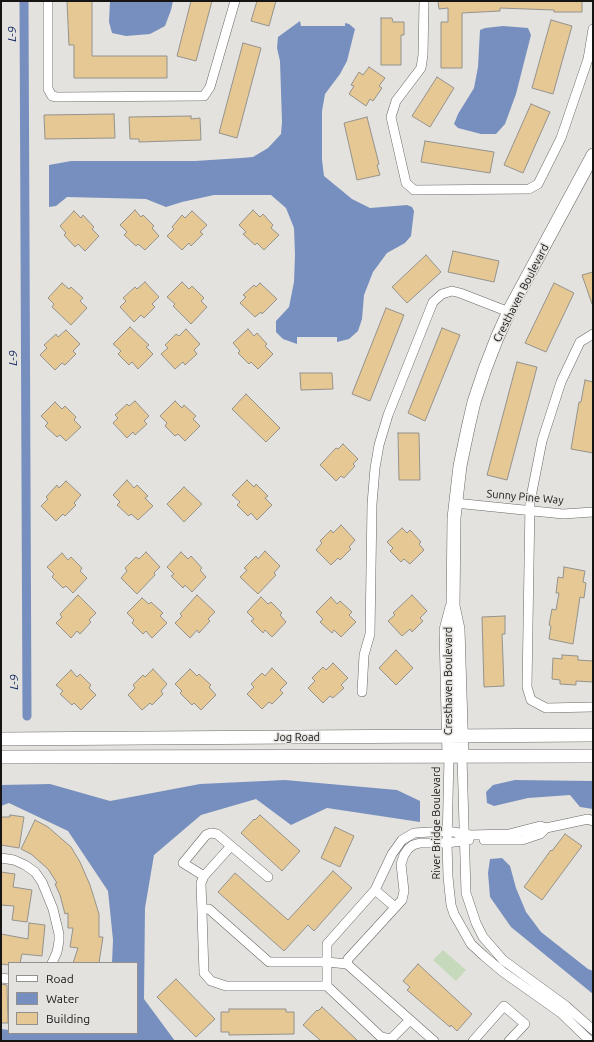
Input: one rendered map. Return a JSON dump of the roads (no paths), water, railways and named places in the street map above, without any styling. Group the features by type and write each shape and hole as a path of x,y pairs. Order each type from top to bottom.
{"main road":[{"name":"Cresthaven Boulevard","path":"462,757 458,628 453,606 454,518 460,466 474,402 485,369 509,312 593,155"},
{"name":"Cresthaven Boulevard","path":"449,757 446,630 453,606"},
{"name":"Jog Road","path":"1,739 593,735"},
{"path":"159,738 159,757"},
{"name":"Jog Road","path":"1,757 593,756"}],"street":[{"path":"48,1 48,89 52,96 57,97 204,96 210,87 235,1"},
{"path":"424,1 423,55 421,68 396,101 391,117 406,182 414,190 529,189 538,184 562,138 588,59 593,29"},
{"path":"362,692 364,655 370,634 372,504 375,468 379,444 388,415 433,302 442,294 452,291 460,293 509,312"},
{"path":"593,334 580,342 561,382 542,441 529,510 527,687 532,700 546,708 593,707"},
{"name":"Sunny Pine Way","path":"455,503 563,514 593,512"},
{"name":"River Bridge Boulevard","path":"449,757 447,831 449,888 451,905 460,926 471,944 484,956 500,970 561,1013 590,1041"},
{"path":"462,757 466,836 465,886 474,919 483,937 503,960 566,1006 593,1030"},
{"path":"327,986 327,944 375,890 392,854 402,840 414,833 447,831 466,836 508,834 540,826 546,828 588,819 593,821"},
{"path":"204,876 183,863 206,835 211,833 217,834 268,877"},
{"path":"347,964 348,960 404,895 401,864 408,849 413,845 420,843 447,843 466,836"},
{"path":"231,846 204,876 201,884 203,967 204,973 211,980 218,984 232,987 327,986 381,1037 391,1039 410,1020"},
{"path":"1,858 14,860 25,865 35,872 42,882 53,909 59,941 57,952 52,962"},
{"name":"River Bridge Boulevard","path":"449,888 465,886"},
{"path":"375,890 395,907"},
{"path":"202,909 210,909 269,962 327,962 347,964 434,1041"},
{"path":"460,926 474,919"},
{"path":"473,1041 504,1006 525,1024 509,1041"}],"water":[{"path":"110,1 173,1 165,26 150,34 126,36 112,33 109,22"},
{"path":"300,21 301,26 345,26 345,23 349,24 355,29 347,61 340,74 325,94 322,111 322,160 324,176 352,199 370,208 407,205 412,207 414,211 411,236 405,243 387,253 373,272 364,295 362,319 358,331 349,339 337,342 337,337 297,337 297,344 283,339 276,332 276,321 289,307 294,282 295,255 294,228 286,208 271,195 214,195 166,207 146,199 67,197 56,206 49,207 49,165 71,161 195,161 241,158 253,157 268,148 281,134 282,122 280,61 277,48 278,37"},
{"path":"503,26 528,28 531,35 516,94 505,124 496,134 481,134 458,128 454,124 458,114 474,88 478,67 480,30"},
{"path":"285,780 397,790 420,801 420,822 327,808 291,825 256,799 201,815 154,855 145,908 144,999 175,1041 1,1041 1,1029 8,1030 8,1034 138,1034 138,962 112,962 113,940 108,891 68,831 9,803 1,806 1,785 50,784 110,801 200,784"},
{"path":"515,780 593,781 593,809 580,807 570,795 528,798 494,806 487,803 486,792 493,785"},
{"path":"502,858 510,866 516,888 526,912 541,932 588,969 593,971 593,994 511,927 490,897 488,873 490,859"}],"waterway":[{"name":"L-9","path":"24,1 27,716"}]}
